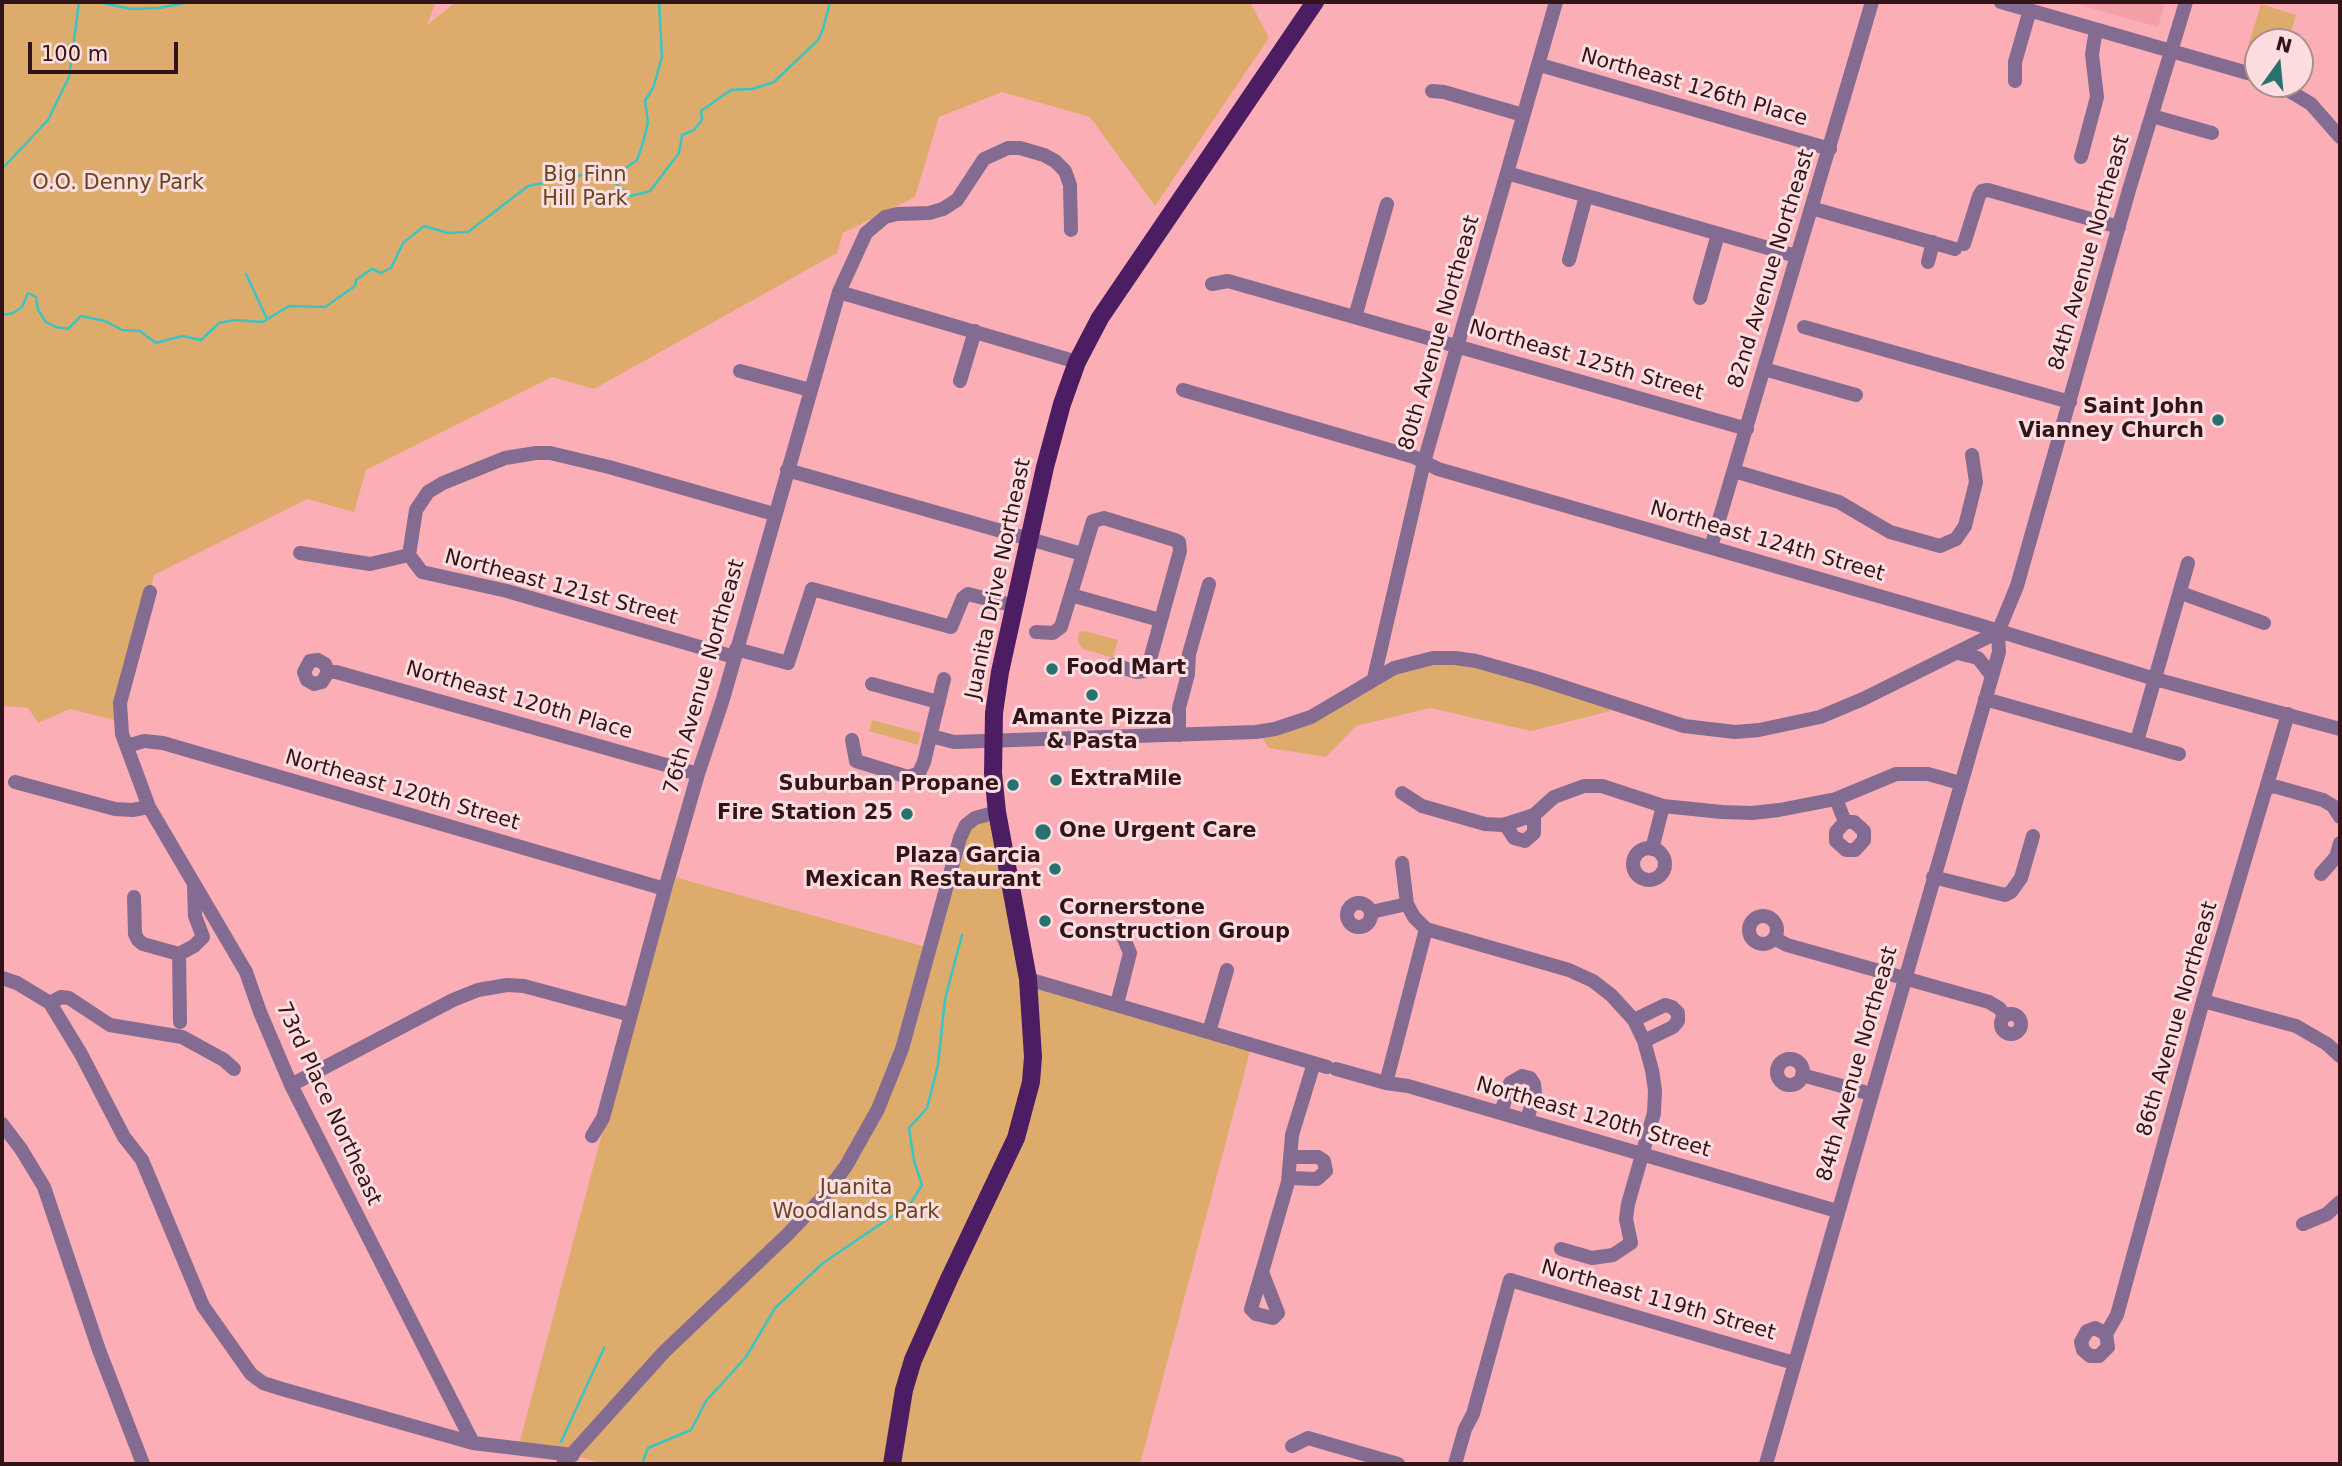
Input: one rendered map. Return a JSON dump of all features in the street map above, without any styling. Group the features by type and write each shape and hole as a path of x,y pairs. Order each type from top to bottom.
{"main road":[{"name":"Juanita Drive Northeast","path":"892,1464 904,1390 913,1360 948,1279 1016,1138 1031,1082 1033,1057 1028,979 997,811 993,740 997,688 1048,454 1062,404 1077,362 1100,318 1315,2"}],"street":[{"name":"80th Avenue Northeast","path":"1374,678 1424,462 1556,2"},
{"name":"82nd Avenue Northeast","path":"1711,547 1872,2"},
{"path":"2001,2 2244,72"},
{"name":"84th Avenue Northeast","path":"1766,1464 1999,652 1998,632 2017,586 2186,2"},
{"path":"2015,81 2015,62 2030,10"},
{"path":"2081,156 2097,97 2092,54 2096,30"},
{"name":"Northeast 126th Place","path":"1547,67 1830,149"},
{"path":"1432,91 1523,115"},
{"path":"2301,98 2311,104 2340,134"},
{"path":"2152,116 2212,133"},
{"name":"76th Avenue Northeast","path":"592,1136 603,1118 665,889 723,699 839,292 866,233 885,217 943,209 957,200 984,159 1007,148 1044,155 1065,171 1070,186 1071,230"},
{"path":"1507,173 1796,256"},
{"path":"1811,208 1933,242 1960,246 1982,191 1994,191 2119,227"},
{"path":"1569,260 1586,196"},
{"path":"1355,317 1387,204"},
{"path":"1700,299 1718,234"},
{"path":"1928,262 1933,242"},
{"name":"Northeast 125th Street","path":"1212,284 1228,281 1747,429"},
{"path":"839,292 1077,362"},
{"path":"1804,327 2070,402"},
{"path":"960,381 975,331"},
{"path":"1764,369 1856,395"},
{"path":"740,371 810,390"},
{"name":"Northeast 124th Street","path":"1184,390 1424,462 1438,469 2155,679 2340,729"},
{"path":"300,553 370,564 409,555 416,510 428,492 443,482 505,458 536,453 551,453 609,467 774,514"},
{"path":"1734,471 1839,502 1879,527 1940,546 1956,539 1965,526 1976,482 1972,455"},
{"path":"787,470 1082,554"},
{"path":"1037,632 1054,633 1061,627 1090,526 1095,520 1104,519 1175,540 1180,544 1180,551 1148,667 1138,672 1114,665"},
{"name":"Northeast 121st Street","path":"409,555 422,572 431,575 507,591 735,653 788,663 812,589 951,627 963,598 968,594 1015,606"},
{"path":"2137,741 2188,563"},
{"path":"1178,736 1179,708 1188,674 1189,654 1209,584"},
{"name":"73rd Place Northeast","path":"150,592 120,703 122,734 149,807 246,972 260,1013 291,1085 473,1443"},
{"path":"2180,593 2264,623"},
{"path":"1071,595 1160,620"},
{"path":"931,736 954,742 1256,732 1311,717 1394,668 1433,659 1476,661 1536,678 1656,719 1696,728 1735,732 1788,726 1820,717 1863,699 1998,632"},
{"path":"1958,653 1978,658 1992,676"},
{"name":"Northeast 120th Place","path":"328,672 348,675 698,774"},
{"path":"852,740 856,761 908,777 919,773 944,679"},
{"path":"872,684 938,702"},
{"path":"1985,699 2179,754"},
{"name":"86th Avenue Northeast","path":"2106,1334 2117,1315 2203,1001 2288,714"},
{"name":"Northeast 120th Street","path":"127,746 144,741 177,747 665,889"},
{"path":"1402,793 1422,806 1485,824 1505,824 1534,815 1554,797 1584,786 1602,786 1663,806 1752,813 1836,799 1896,774 1928,774 1960,783"},
{"path":"15,782 115,809 149,807"},
{"path":"2267,786 2323,800 2333,806 2340,816"},
{"path":"1836,799 1845,822"},
{"path":"1653,849 1663,806"},
{"path":"2,978 17,983 50,1003 124,1137 142,1160 203,1306 242,1363 263,1383 473,1443 568,1460 664,1352 796,1226 846,1166 878,1109 902,1049 956,851 966,825 975,818 997,811"},
{"path":"1505,824 1514,838 1525,841 1534,833 1534,815"},
{"path":"1933,877 2005,895 2011,892 2021,878 2033,836"},
{"path":"2321,874 2336,857 2340,843"},
{"path":"1402,863 1407,904 1414,918 1426,929 1569,970 1593,981 1611,995 1639,1030 1653,1070 1655,1090 1654,1113 1628,1204 1626,1219 1631,1242 1613,1255 1592,1258 1561,1250"},
{"path":"134,897 135,934 138,940 179,954 194,946 202,937 195,916 194,885"},
{"path":"1371,912 1407,904"},
{"path":"1385,1083 1426,929"},
{"path":"1117,1004 1130,953 1122,934"},
{"path":"1774,938 1787,945 1989,1002 2005,1016"},
{"path":"179,954 180,1022"},
{"path":"1209,1032 1227,970"},
{"name":"Northeast 120th Street","path":"1028,979 1837,1210"},
{"path":"291,1085 453,1000 478,990 507,985 524,986 631,1015"},
{"path":"50,1003 61,997 69,998 110,1025 181,1037 224,1060 233,1069"},
{"path":"2203,1001 2296,1027 2327,1044 2340,1056"},
{"path":"1665,1005 1678,1013 1678,1021 1673,1027 1639,1030 1665,1005"},
{"path":"1262,1272 1289,1178 1293,1135 1326,1066"},
{"path":"1802,1075 1871,1094"},
{"path":"1502,1113 1510,1083 1522,1076 1530,1078 1535,1093 1527,1120"},
{"path":"2,1124 44,1187 86,1314 142,1464"},
{"path":"1289,1178 1317,1179 1326,1171 1326,1165 1321,1159 1292,1157"},
{"path":"2303,1224 2327,1214 2340,1202"},
{"name":"Northeast 119th Street","path":"1455,1464 1465,1429 1473,1414 1510,1280 1794,1363"},
{"path":"1292,1446 1308,1438 1398,1464"}],"shaded area":[{"path":"2070,2 2165,2 2158,27"}],"green space":[{"path":"2,2 436,2 427,25 456,2 1250,2 1269,38 1155,206 1090,117 1002,92 939,117 915,197 843,233 837,253 594,389 552,377 366,470 354,512 307,499 154,575 122,722 70,709 38,723 28,708 2,706"},
{"path":"2261,4 2296,15 2292,28 2254,28"},
{"path":"1085,631 1118,640 1113,658 1083,649 1078,642 1079,633"},
{"path":"1455,658 1622,708 1531,731 1430,708 1356,726 1326,757 1269,748 1260,735 1374,678"},
{"path":"872,720 921,733 918,745 869,731"},
{"name":"Juanita Woodlands Park","path":"997,812 1028,979 1252,1044 1140,1464 603,1464 573,1455 518,1448 671,876 930,948 966,825"}],"waterway":[{"path":"2,169 48,120 69,77 79,2"},
{"path":"98,2 131,9 159,8 190,2"},
{"path":"602,171 617,174 637,160 642,146 648,123 645,101 653,88 662,57 659,2"},
{"path":"2,315 13,313 22,307 28,293 36,297 38,310 46,322 56,327 68,329 81,316 105,321 122,330 140,331 156,343 182,336 201,340 219,323 235,320 263,322 289,306 325,307 355,286 356,280 372,269 381,273 391,268 403,243 424,226 448,233 468,232 528,186 601,171 631,196 650,191 679,153 682,135 694,130 702,120 701,111 731,90 752,89 774,82 818,40 830,2"},
{"path":"246,274 267,319"},
{"path":"642,1464 648,1448 691,1430 706,1401 746,1357 775,1308 823,1263 910,1204 922,1185 914,1161 909,1128 927,1108 938,1065 945,999 962,935"},
{"path":"561,1442 604,1348"}],"place":[{"name":"Saint John Vianney Church","path":"2218,420"},
{"name":"Food Mart","path":"1052,669"},
{"name":"Amante Pizza & Pasta","path":"1092,695"},
{"name":"ExtraMile","path":"1056,780"},
{"name":"Suburban Propane","path":"1013,785"},
{"name":"Fire Station 25","path":"907,814"},
{"name":"One Urgent Care","path":"1043,832"},
{"name":"Plaza Garcia Mexican Restaurant","path":"1055,869"},
{"name":"Cornerstone Construction Group","path":"1045,921"}],"park label":[{"name":"O.O. Denny Park","path":"118,184"},
{"name":"Big Finn Hill Park","path":"585,188"}]}
